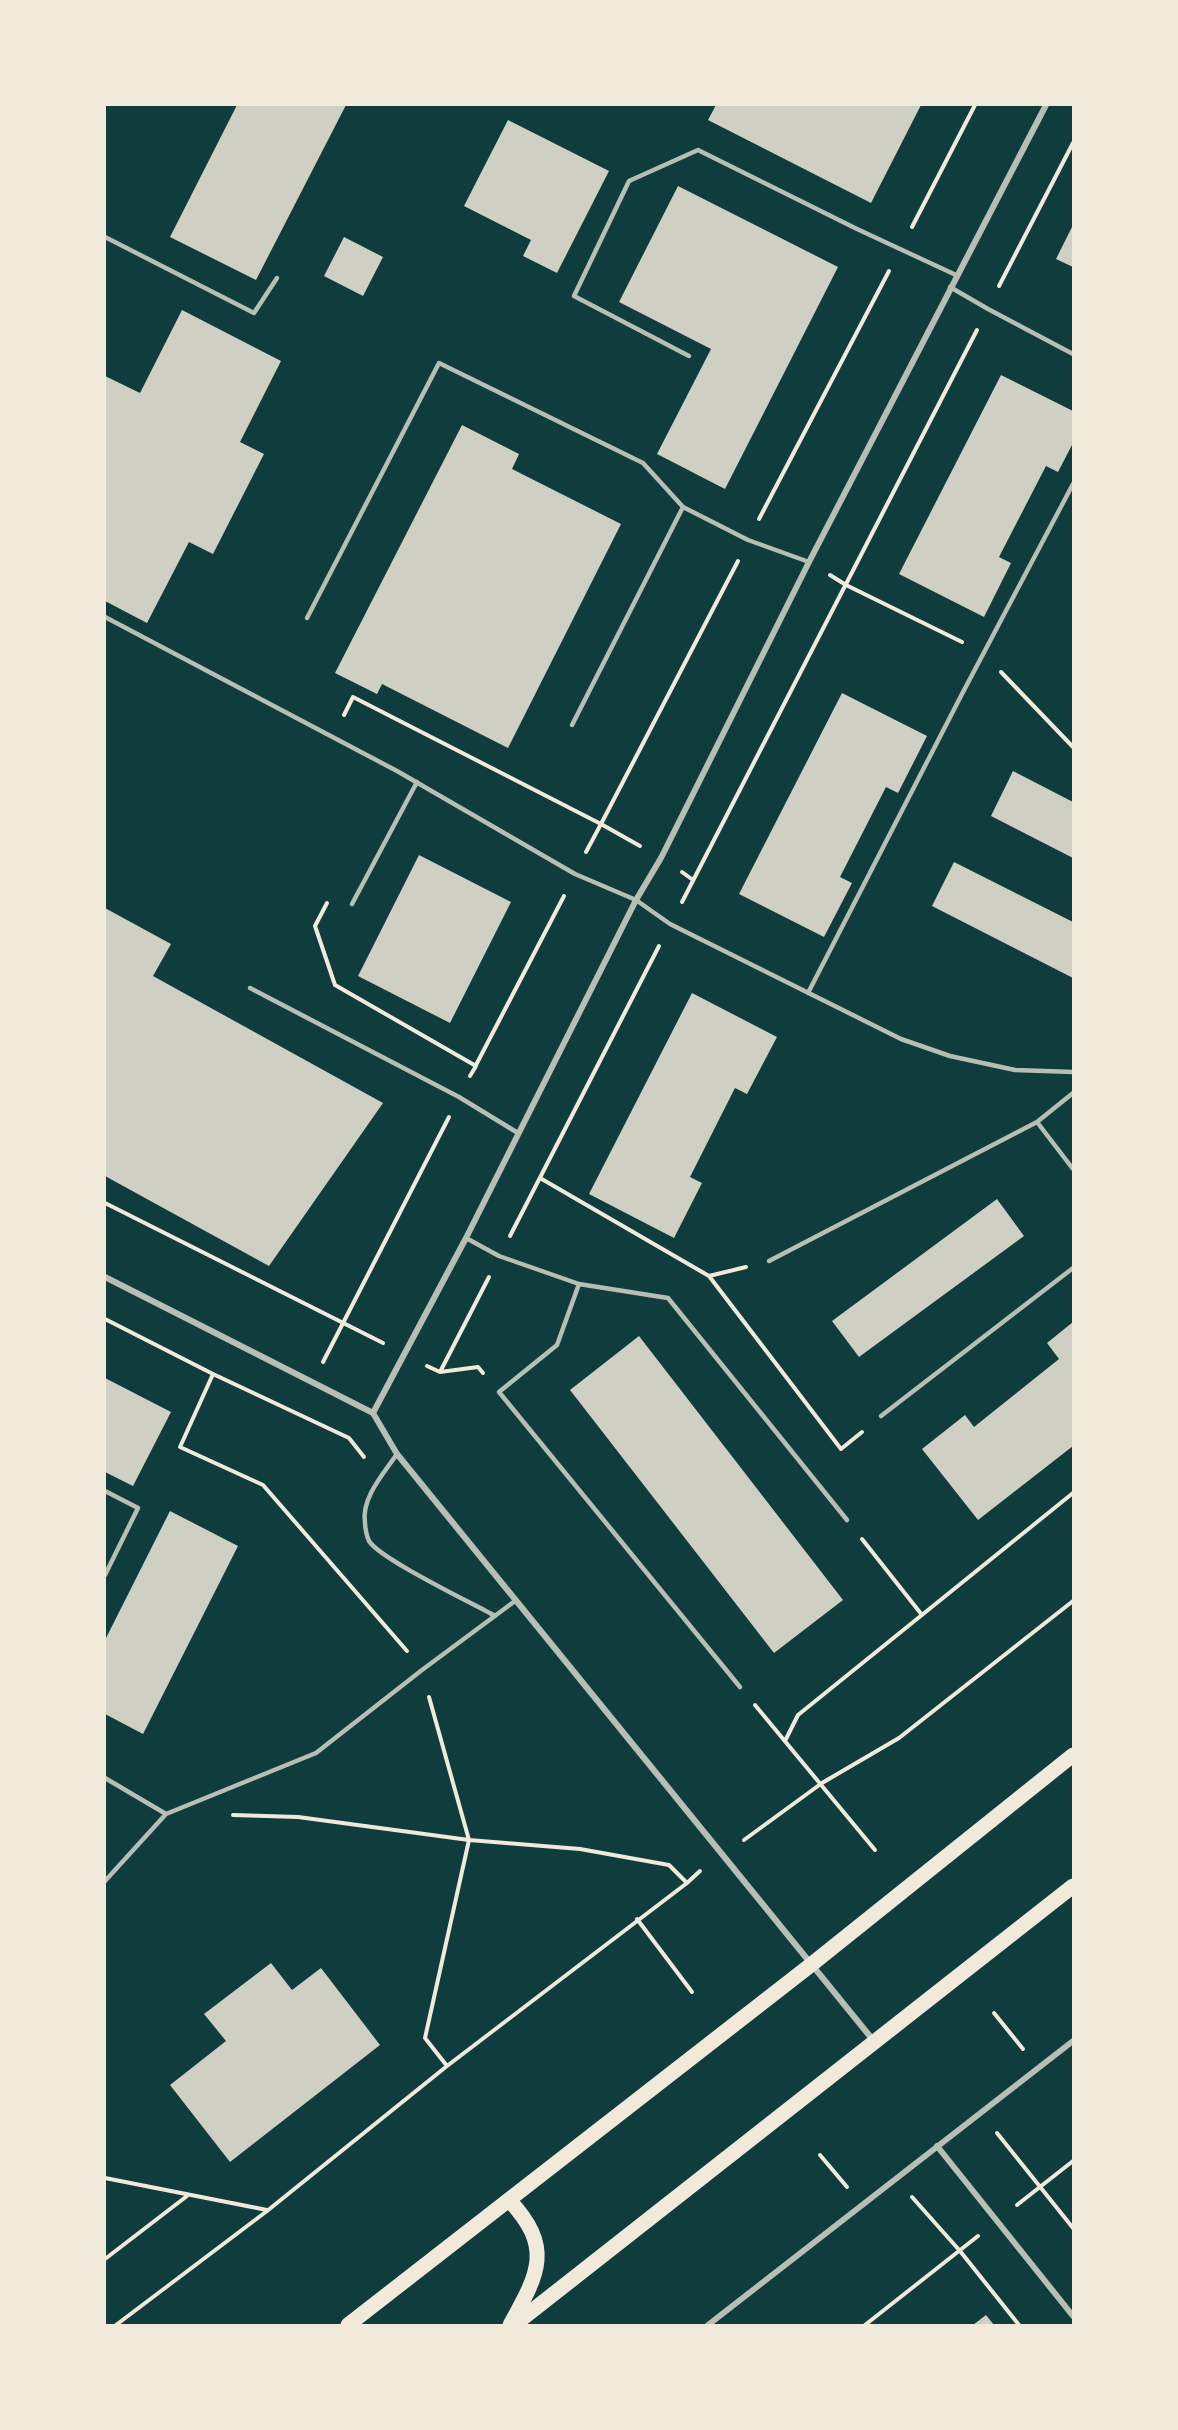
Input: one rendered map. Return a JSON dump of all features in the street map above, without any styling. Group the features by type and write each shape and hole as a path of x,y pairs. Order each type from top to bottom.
{"main road":[{"path":"348,2325 812,1964 1073,1755"},
{"path":"512,2325 965,1973 1073,1886"},
{"path":"509,2200 523,2215 529,2226 539,2260 533,2282 512,2325"}],"street":[{"path":"373,1413 466,1238 636,900 661,858 956,274 1046,105"},
{"path":"105,1277 373,1413 397,1454 874,2042"},
{"path":"708,2325 1073,2041"},
{"path":"938,2146 1073,2316"}],"lane":[{"path":"689,356 574,296 629,181 698,150 956,274"},
{"path":"105,237 254,313 277,278"},
{"path":"950,286 1073,354"},
{"path":"307,618 439,363 643,464 683,507 748,540 809,562"},
{"path":"808,993 1073,484"},
{"path":"572,725 683,507"},
{"path":"105,617 333,736 575,874 636,900 670,924 901,1039 950,1056 1015,1070 1073,1072"},
{"path":"352,904 417,782"},
{"path":"250,988 459,1097 518,1133"},
{"path":"769,1261 1036,1122 1073,1093"},
{"path":"1036,1122 1073,1169"},
{"path":"466,1238 500,1256 579,1284 668,1298 847,1520"},
{"path":"881,1416 1073,1268"},
{"path":"579,1284 557,1345 499,1392 740,1687"},
{"path":"397,1454 374,1488 368,1504 364,1522 369,1541 385,1556 495,1616"},
{"path":"105,1491 138,1508 105,1575"},
{"path":"105,1881 166,1814 316,1752 516,1601"},
{"path":"105,1778 166,1814"}],"path":[{"path":"105,1203 345,1323 459,1097 976,105"},
{"path":"499,1392 478,1366 440,1372 1073,143"},
{"path":"333,736 353,697 602,824 661,858 693,880"},
{"path":"332,895 315,926 335,985 476,1066"},
{"path":"540,1179 709,1276 841,1449 881,1416"},
{"path":"709,1276 769,1261"},
{"path":"105,1319 213,1374 296,1412"},
{"path":"213,1374 180,1447 263,1485 422,1670 469,1840 426,2038 447,2066"},
{"path":"786,1739 798,1715 1073,1493"},
{"path":"847,1520 922,1615"},
{"path":"743,1840 822,1783 899,1738 1073,1601"},
{"path":"740,1687 786,1739 875,1850"},
{"path":"226,1815 297,1817 469,1840 580,1849 669,1865 687,1882"},
{"path":"116,2325 267,2211 447,2066 701,1872"},
{"path":"637,1919 692,1992"},
{"path":"994,2013 1026,2052"},
{"path":"1006,2144 1073,2228"},
{"path":"820,2155 851,2192"},
{"path":"865,2325 1073,2161"},
{"path":"105,2178 267,2211"},
{"path":"105,2259 188,2195"},
{"path":"920,2206 960,2251 1019,2325"}],"building":[{"path":"237,105 346,105 256,280 170,237"},
{"path":"716,105 921,105 871,203 708,120"},
{"path":"508,120 609,171 557,273 523,256 531,240 464,206"},
{"path":"678,186 838,267 725,489 657,454 711,349 619,302"},
{"path":"1073,225 1073,267 1056,259"},
{"path":"344,237 383,257 363,296 324,276"},
{"path":"182,310 281,361 240,442 264,454 213,554 189,542 147,623 105,601 105,376 140,393"},
{"path":"1001,375 1073,411 1073,443 1058,472 1046,466 999,557 1011,563 984,617 899,574"},
{"path":"462,425 519,454 512,469 621,524 508,748 382,684 377,694 335,673"},
{"path":"842,693 927,736 898,793 886,787 840,877 852,883 824,937 739,894"},
{"path":"1013,771 1073,802 1073,858 991,816"},
{"path":"419,855 511,902 450,1023 358,976"},
{"path":"954,862 1073,922 1073,978 932,906"},
{"path":"105,908 171,944 153,976 383,1103 269,1266 105,1176"},
{"path":"692,993 777,1037 747,1094 735,1088 690,1177 702,1183 674,1238 589,1194"},
{"path":"997,1199 1024,1236 859,1357 832,1321"},
{"path":"1073,1322 1073,1446 978,1520 922,1449 965,1415 974,1427 1059,1359 1047,1343"},
{"path":"639,1336 843,1600 774,1653 570,1390"},
{"path":"105,1378 171,1412 133,1486 105,1472"},
{"path":"170,1511 238,1546 143,1734 105,1714 105,1640"},
{"path":"271,1963 292,1990 321,1968 380,2045 230,2162 170,2085 226,2041 204,2014"},
{"path":"986,2315 994,2325 973,2325"}]}
